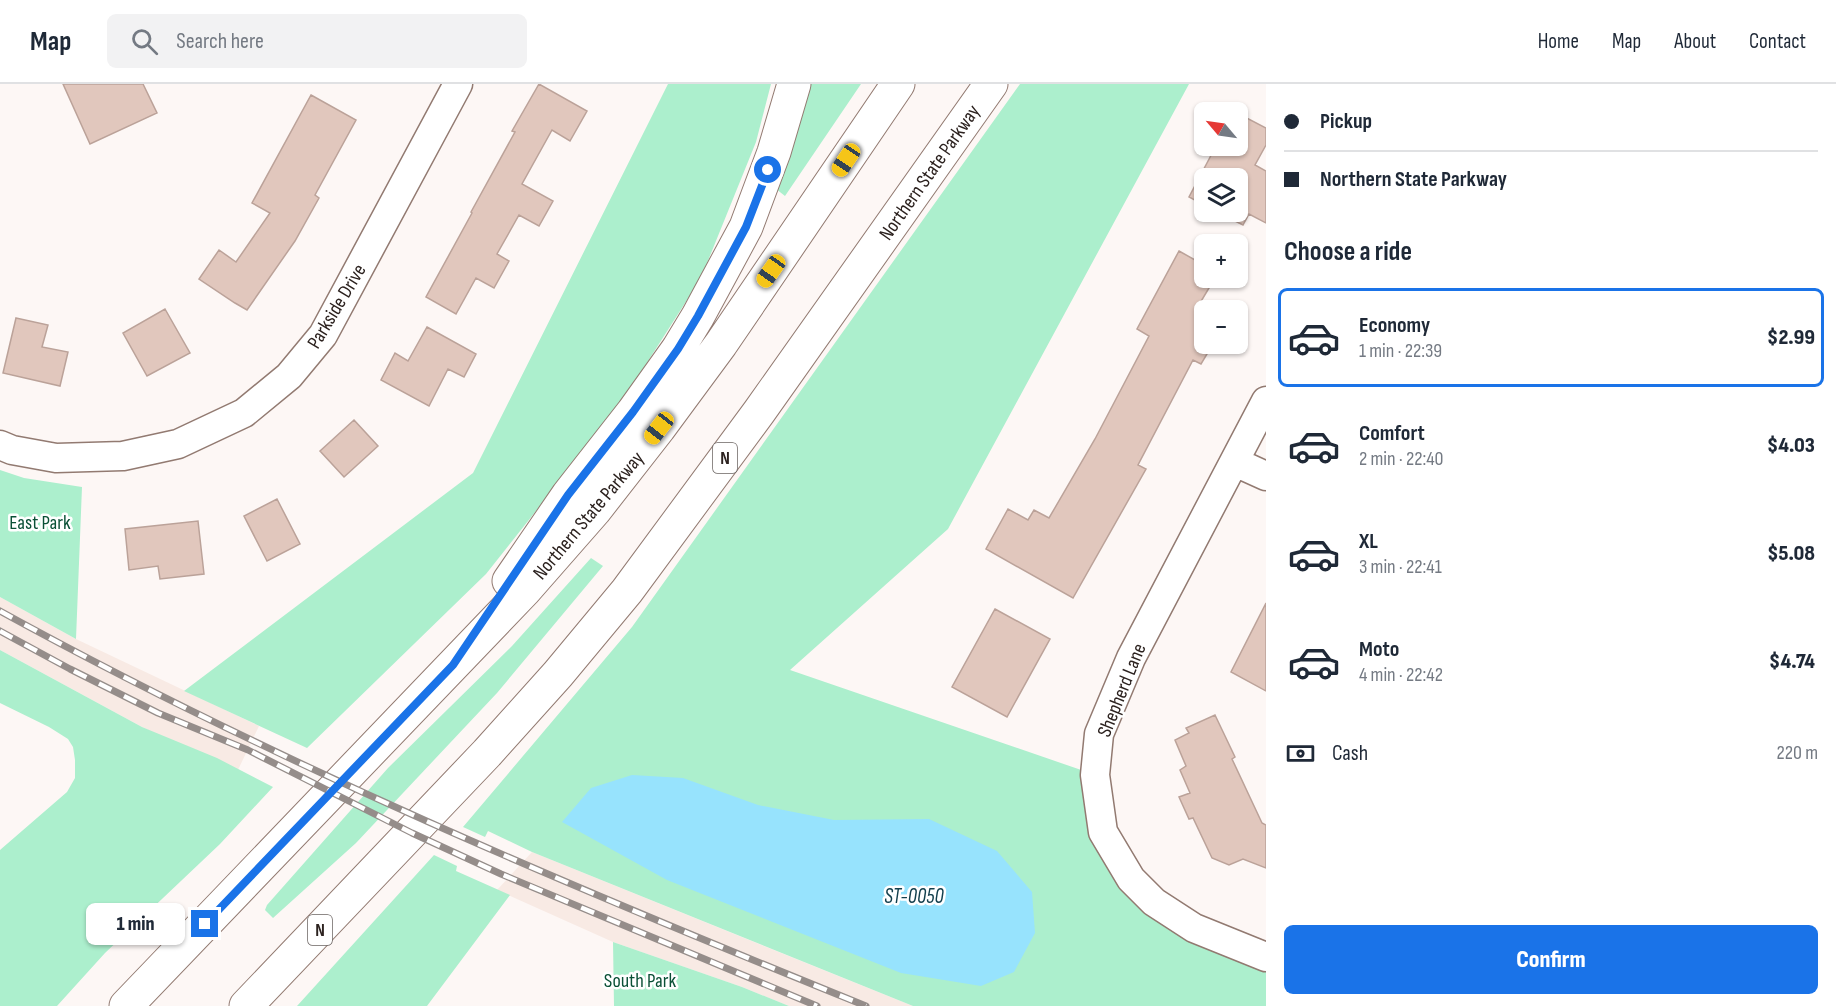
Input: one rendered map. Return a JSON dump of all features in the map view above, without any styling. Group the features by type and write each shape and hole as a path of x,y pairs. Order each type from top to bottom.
{"highway":[{"path":"453,665 568,495 652,386 698,316 746,227 765,179 794,84"},
{"name":"Northern State Parkway","path":"126,1006 524,591 595,510 721,344 898,84"},
{"name":"Northern State Parkway","path":"246,1006 488,753 627,591 759,412 992,84"}],"street":[{"name":"Parkside Drive","path":"0,445 12,450 56,458 123,456 178,444 244,413 289,376 323,335 458,84"},
{"name":"Shepherd Lane","path":"1266,401 1131,658 1099,734 1095,775 1103,832 1131,879 1154,903 1194,928 1266,957"},
{"path":"1235,462 1266,476"}],"shaded area":[{"path":"0,597 76,639 259,726 237,772 142,727 0,650"},
{"path":"532,852 913,1006 789,1006 613,942 497,890"}],"green space":[{"path":"668,84 771,84 756,142 701,278 620,405 486,574 307,748 184,691 473,473"},
{"path":"808,84 861,84 785,196 771,185"},
{"path":"1020,84 1189,84 948,529 790,670 1090,773 1124,878 1266,957 1266,1006 913,1006 532,852 488,831 485,837 463,827 632,627"},
{"name":"East Park","path":"0,470 24,478 82,487 76,639 0,597"},
{"path":"591,558 603,566 497,693 356,843 273,918 265,910 267,905 388,768 512,646"},
{"path":"0,650 142,727 217,758 273,787 220,844 105,953 57,1006 0,1006 0,850 67,792 75,778 73,747 68,739 49,727 0,703"},
{"path":"434,855 457,866 456,871 510,895 427,1006 297,1006"},
{"name":"South Park","path":"613,942 742,987 789,1006 614,1006"}],"water":[{"name":"ST-0050","path":"632,775 683,778 758,805 834,820 929,819 997,851 1032,892 1035,933 1014,972 981,986 901,973 667,880 562,822 591,788"}],"building":[{"path":"63,84 143,84 157,113 90,144"},
{"path":"539,84 587,111 570,141 552,130 522,184 553,201 539,226 519,215 497,254 509,261 494,288 476,278 456,314 426,297 515,132 512,131"},
{"path":"311,95 356,120 315,195 319,198 295,241 247,310 199,279 219,250 236,262 270,213 252,203"},
{"path":"1248,119 1266,128 1266,145 1255,165 1266,171 1266,223 1249,214 1248,216 1248,168 1204,168 1211,156 1248,156"},
{"path":"1194,188 1194,200 1189,197"},
{"path":"1179,251 1194,259 1194,288 1209,288 1202,300 1194,300 1194,354 1207,354 1201,364 1193,360 1138,465 1146,469 1073,598 986,549 1008,509 1028,520 1034,510 1049,518 1095,439 1149,336 1137,329"},
{"path":"165,309 190,353 147,376 123,333"},
{"path":"16,318 48,325 42,347 68,352 60,386 3,373"},
{"path":"427,327 476,354 464,377 448,369 429,406 381,380 395,353 408,361"},
{"path":"354,420 378,446 344,477 320,451"},
{"path":"277,499 300,544 267,561 244,516"},
{"path":"198,521 204,574 160,579 158,566 129,570 125,529"},
{"path":"1266,603 1266,691 1231,672"},
{"path":"995,609 1050,639 1007,717 952,687"},
{"path":"1215,715 1235,757 1232,759 1262,823 1266,825 1266,868 1243,859 1229,865 1212,858 1193,818 1189,819 1179,797 1190,793 1180,770 1186,766 1175,740 1189,733 1186,728"}],"railway":[{"path":"0,611 211,721 319,772 536,869 866,1006"},
{"path":"0,631 158,713 248,750 412,833 501,874 817,1006"}],"route":[{"path":"205,924 453,665 568,495 633,412 678,349 731,257 746,227 768,170"}]}
